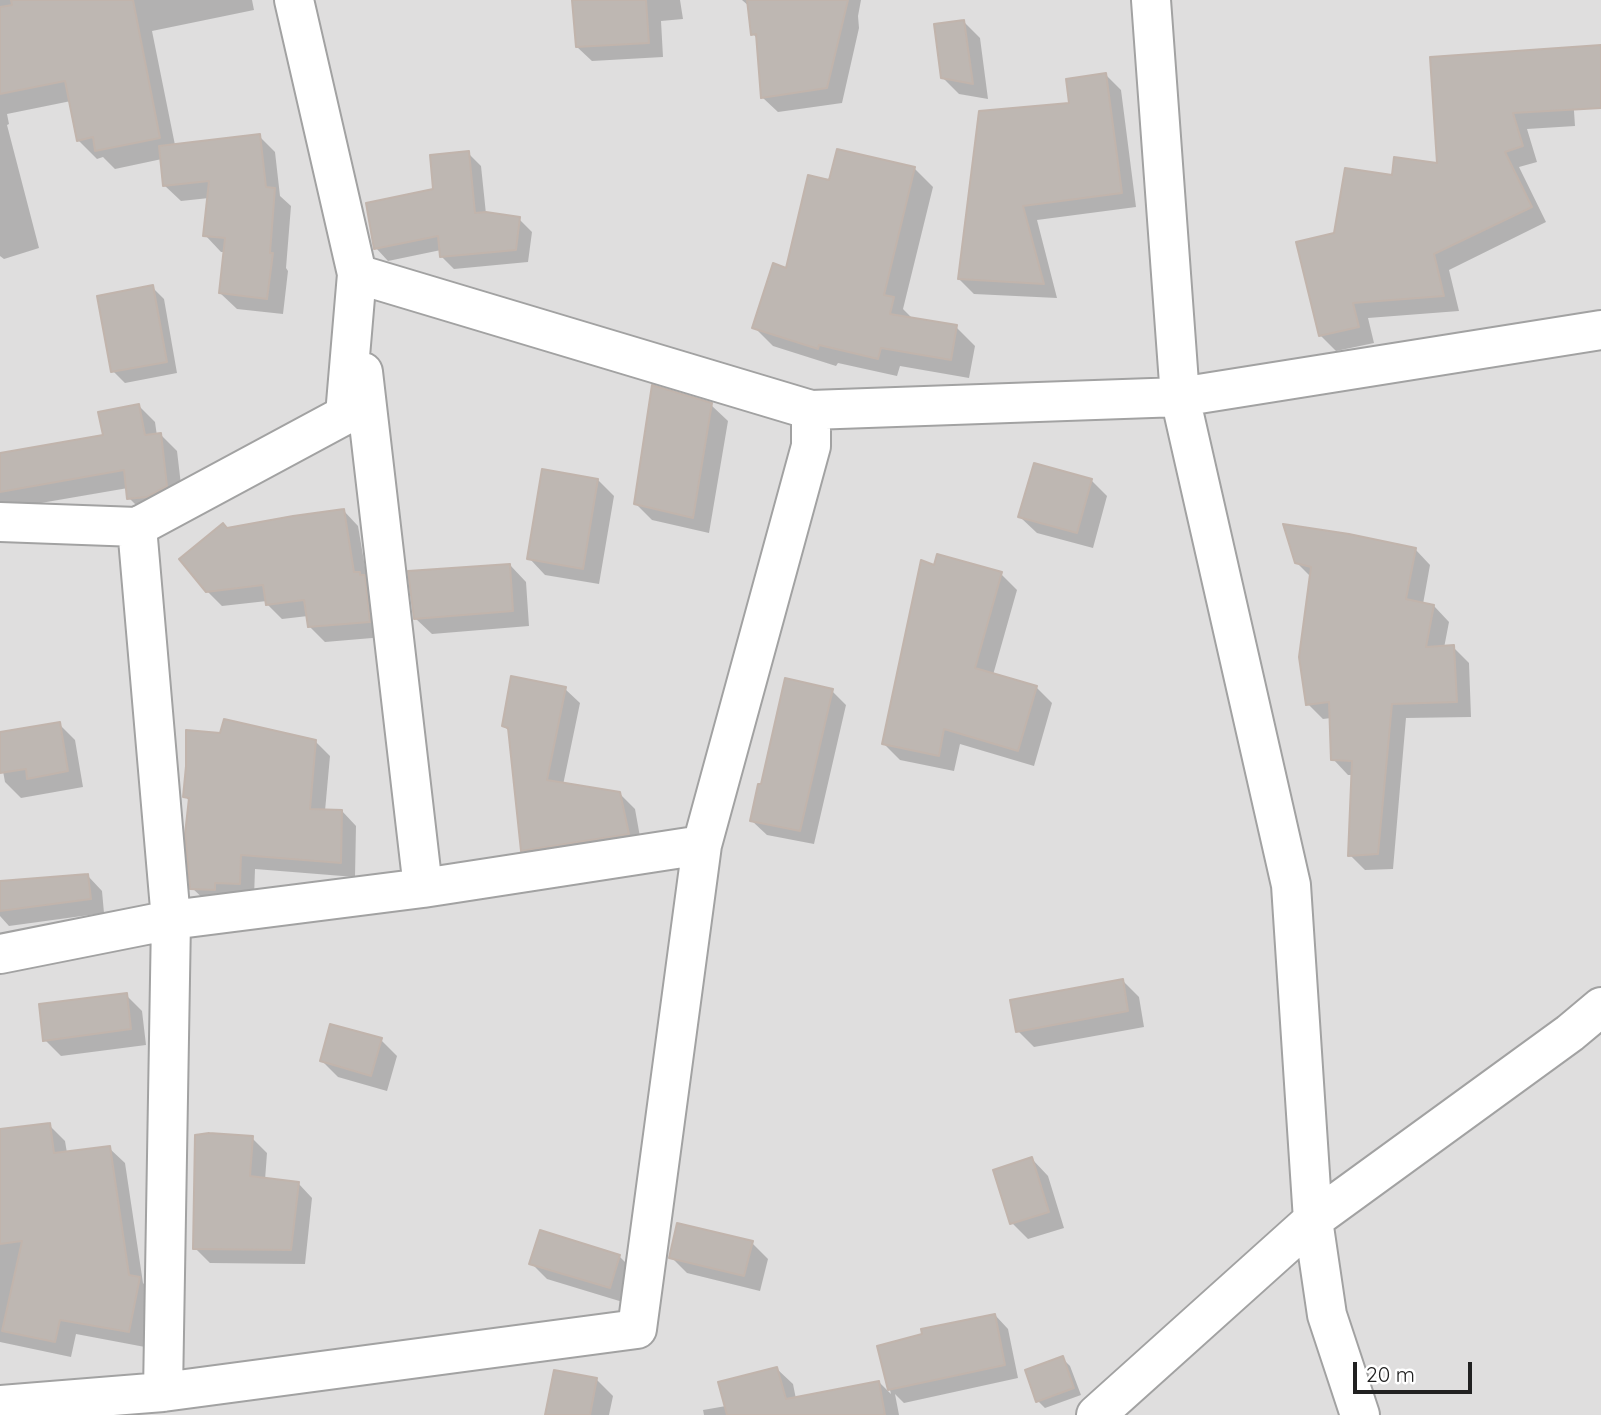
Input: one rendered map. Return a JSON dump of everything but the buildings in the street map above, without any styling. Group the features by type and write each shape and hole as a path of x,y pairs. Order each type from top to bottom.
{"street":[{"path":"294,0 356,286 423,888"},
{"path":"1151,0 1180,397 1291,885 1313,1220 1327,1315 1360,1415"},
{"path":"356,286 811,428 895,407 1180,397 1601,330"},
{"path":"0,522 137,527 345,415 356,286"},
{"path":"0,1405 163,1392 637,1329 702,845 811,428"},
{"path":"137,527 171,920 163,1392"},
{"path":"0,954 171,920 423,888 702,845"},
{"path":"1096,1415 1313,1220 1570,1033 1601,1007"}],"shaded area":[{"path":"0,0 1601,0 1601,1415 0,1415"}]}
